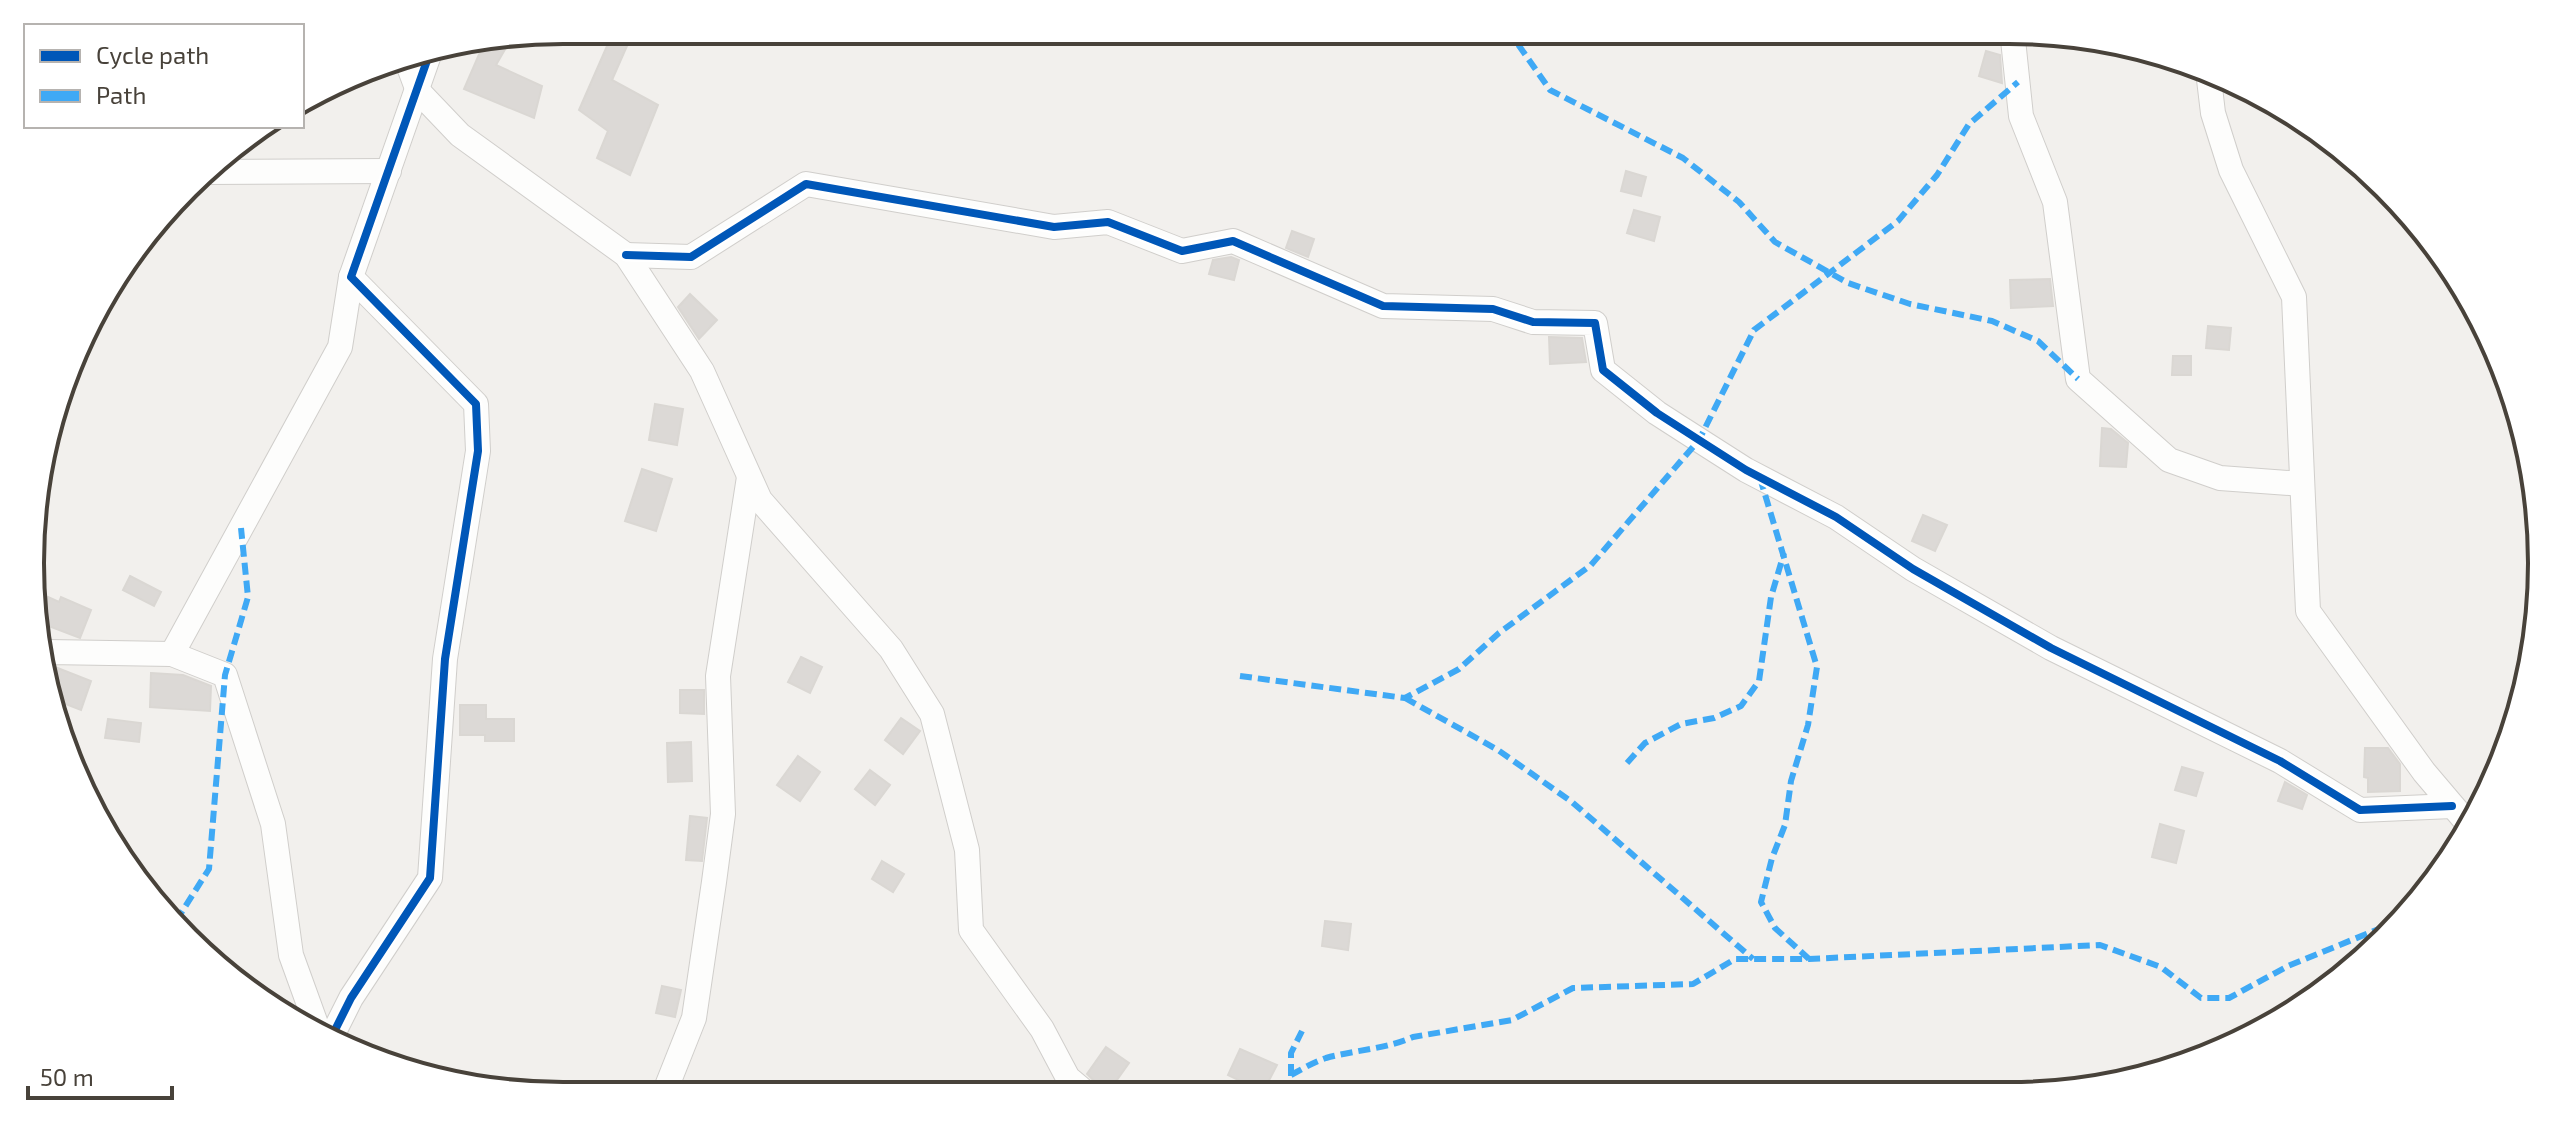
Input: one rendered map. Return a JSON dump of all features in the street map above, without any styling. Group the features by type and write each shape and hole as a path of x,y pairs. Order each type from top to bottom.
{"street":[{"path":"2013,44 2021,116 2055,202 2078,379 2169,460 2220,478 2302,484"},
{"path":"172,654 340,347 351,277 427,63"},
{"path":"409,68 418,91 460,135 626,255 702,371 760,500 891,649 932,714 967,850 971,930 1042,1029 1073,1082"},
{"path":"2210,85 2213,113 2231,170 2294,297 2308,611 2461,816"},
{"path":"222,172 389,171"},
{"path":"626,255 691,257 806,184 1054,227 1108,222 1182,251 1233,241 1383,306 1493,309 1533,322 1595,323 1603,370 1657,413 1746,470 1836,517 1913,569 2051,648 2280,761 2360,810 2452,806"},
{"path":"335,1029 351,998 430,878 445,659 478,451 476,404 351,277"},
{"path":"669,1082 694,1018 714,882 723,814 718,676 749,477"},
{"path":"52,652 172,654 225,675 273,824 291,955 314,1018"}],"building":[{"path":"608,44 628,44 612,80 658,105 630,175 597,158 608,131 579,110"},
{"path":"506,47 496,65 542,86 534,118 464,89 481,51"},
{"path":"1986,51 2000,55 2002,83 1979,76"},
{"path":"1626,171 1646,177 1641,196 1621,191"},
{"path":"1634,210 1660,217 1654,241 1627,233"},
{"path":"1292,231 1314,239 1308,257 1286,248"},
{"path":"1231,257 1239,260 1234,280 1209,274 1213,260"},
{"path":"2050,279 2053,306 2011,308 2010,280"},
{"path":"690,294 717,320 699,339 678,307"},
{"path":"2208,326 2231,328 2229,350 2206,348"},
{"path":"1549,337 1582,338 1586,362 1550,364"},
{"path":"2173,356 2191,356 2191,375 2172,375"},
{"path":"655,404 683,409 677,445 649,440"},
{"path":"2102,428 2111,429 2128,443 2126,467 2100,466"},
{"path":"642,469 672,479 656,531 625,521"},
{"path":"1923,515 1947,525 1935,551 1912,541"},
{"path":"130,576 161,592 154,606 123,590"},
{"path":"48,597 59,602 61,597 91,610 80,638 48,626"},
{"path":"801,657 822,667 810,693 788,682"},
{"path":"55,667 91,681 81,710 64,703"},
{"path":"151,673 183,675 211,686 210,711 150,707"},
{"path":"680,690 704,690 704,714 680,713"},
{"path":"460,705 486,705 486,719 514,719 514,741 485,741 485,735 460,735"},
{"path":"901,718 920,731 903,754 885,740"},
{"path":"108,719 141,723 139,742 105,738"},
{"path":"691,742 692,781 668,782 667,743"},
{"path":"2365,748 2388,748 2400,764 2400,791 2368,792 2368,778 2364,777"},
{"path":"798,756 820,772 800,801 777,785"},
{"path":"2182,767 2203,773 2196,796 2175,790"},
{"path":"870,770 890,785 875,805 855,789"},
{"path":"2285,782 2307,795 2302,809 2278,801"},
{"path":"690,816 707,818 702,861 686,860"},
{"path":"2160,824 2184,831 2176,863 2152,857"},
{"path":"882,861 904,874 893,892 872,879"},
{"path":"1325,921 1351,924 1348,950 1322,946"},
{"path":"662,986 681,990 675,1017 656,1013"},
{"path":"1106,1047 1129,1063 1116,1082 1095,1082 1087,1074"},
{"path":"1240,1049 1277,1065 1268,1082 1242,1082 1228,1075"}],"marked path":[{"path":"1518,44 1550,90 1683,158 1739,202 1775,242 1848,283 1910,304 1992,321 2038,341 2078,379"},
{"path":"1240,676 1405,698 1459,669 1499,633 1591,565 1699,440 1754,330 1898,221 1937,175 1969,124 2018,82"},
{"path":"1760,478 1817,667 1808,725 1791,781 1785,825 1772,858 1761,902 1775,928 1809,959"},
{"path":"181,913 209,869 225,675 248,597 241,528"},
{"path":"1627,763 1645,743 1681,724 1714,718 1741,706 1759,681 1771,597 1784,553"},
{"path":"1405,698 1498,750 1572,802 1753,959"},
{"path":"1291,1075 1326,1058 1413,1037 1512,1020 1573,988 1693,984 1735,959 1809,959 2100,945 2161,967 2201,998 2229,998 2288,966 2376,930"},
{"path":"1291,1082 1291,1053 1302,1031"}],"cycle path":[{"path":"335,1029 351,998 430,878 445,659 478,451 476,404 351,277 426,63"},
{"path":"626,255 691,257 806,184 1054,227 1108,222 1182,251 1233,241 1383,306 1493,309 1533,322 1595,323 1603,370 1657,413 1746,470 1836,517 1913,569 2051,648 2280,761 2360,810 2452,806"}]}
